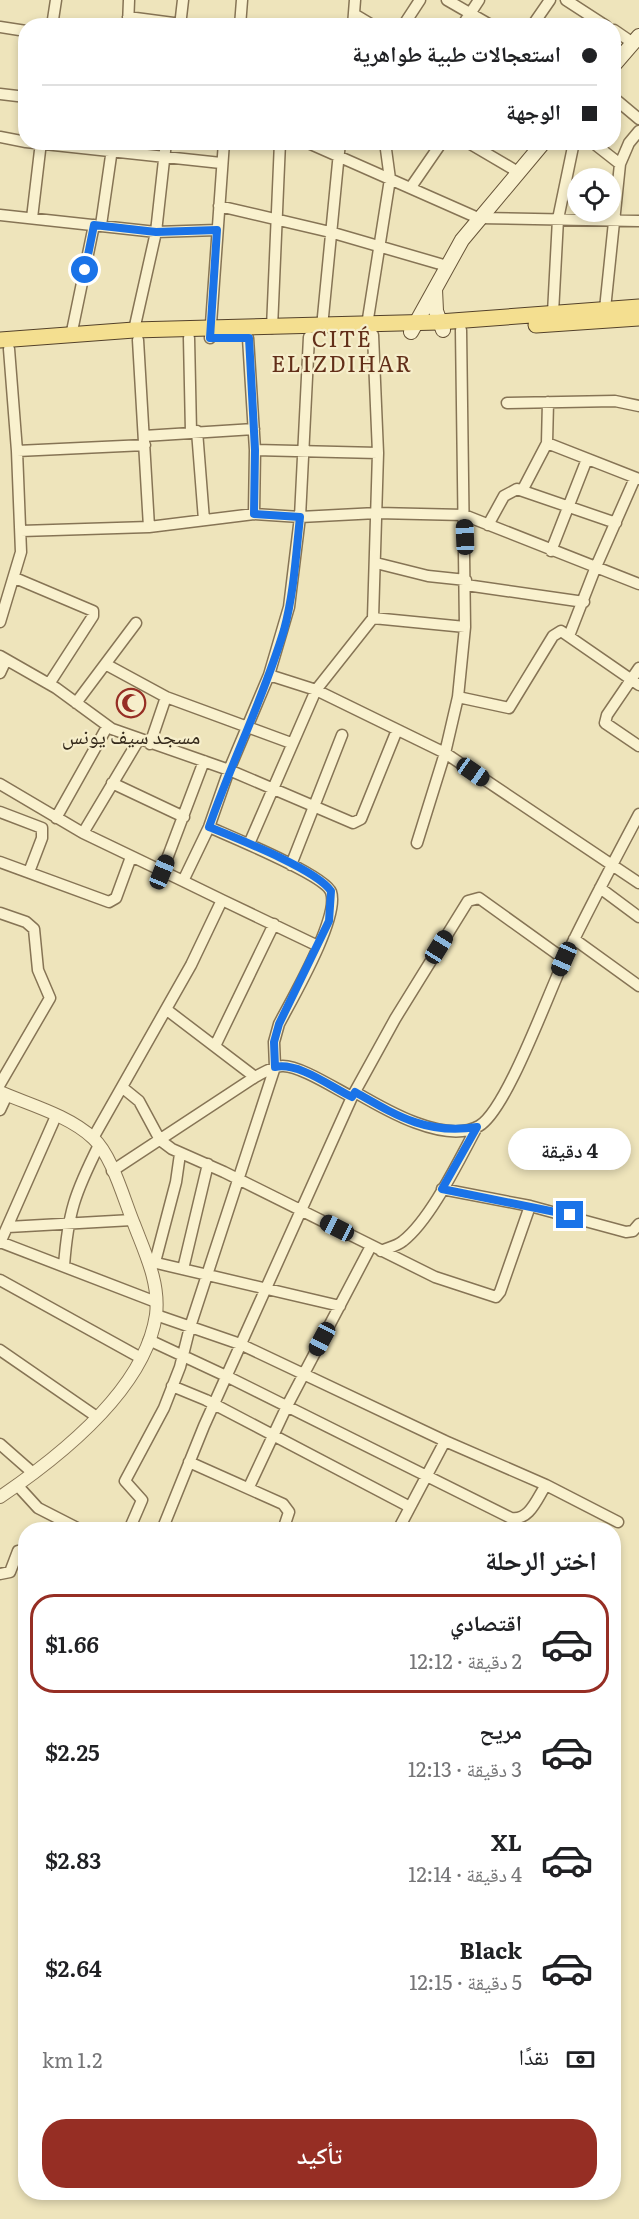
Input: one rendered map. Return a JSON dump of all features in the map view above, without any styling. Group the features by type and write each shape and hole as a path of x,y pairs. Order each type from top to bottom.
{"main road":[{"path":"621,57 636,39"},
{"path":"413,327 447,266 478,218 537,150"},
{"path":"435,287 441,326"},
{"path":"3,346 136,335 189,338 210,333 249,338 309,337 370,330 441,326 553,313 639,307"},
{"path":"441,326 461,330 639,318"},
{"path":"3,346 71,336 210,333 272,328 322,327 370,330"}],"street":[{"path":"53,18 56,0"},
{"path":"128,18 129,0"},
{"path":"181,18 183,0"},
{"path":"241,18 242,0"},
{"path":"354,18 355,0"},
{"path":"408,18 420,0"},
{"path":"447,0 477,18"},
{"path":"467,18 479,0"},
{"path":"538,18 550,0"},
{"path":"566,0 594,18"},
{"path":"354,14 361,18"},
{"path":"0,27 18,30"},
{"path":"621,33 636,39"},
{"path":"0,94 18,96"},
{"path":"621,104 639,120"},
{"path":"620,168 625,150 639,131"},
{"path":"0,137 18,140"},
{"path":"32,218 40,150"},
{"path":"71,336 98,225 113,150"},
{"path":"123,150 164,158 221,163"},
{"path":"149,527 145,440 136,335 156,232 165,150"},
{"path":"210,333 223,150"},
{"path":"272,328 280,150"},
{"path":"324,150 478,218 567,219"},
{"path":"322,327 339,150"},
{"path":"249,844 316,690 373,618 378,453 370,330 390,179 386,150"},
{"path":"411,187 436,150"},
{"path":"481,150 518,172"},
{"path":"553,313 558,219 572,150"},
{"path":"602,150 620,164"},
{"path":"219,206 277,222 330,232 447,266"},
{"path":"0,215 156,232 217,230"},
{"path":"621,221 639,221"},
{"path":"605,309 613,222"},
{"path":"417,843 445,753 458,697 465,627 461,330"},
{"path":"183,881 209,827 229,770 269,675 289,607 300,517 309,337"},
{"path":"189,338 194,432 204,520"},
{"path":"249,338 255,450 254,514"},
{"path":"0,622 20,559 21,531 17,451 3,346"},
{"path":"507,403 615,401 639,406"},
{"path":"523,489 548,443 548,402"},
{"path":"17,451 145,440 194,432 254,429"},
{"path":"548,443 637,479 595,569 569,636"},
{"path":"255,450 378,453"},
{"path":"551,551 587,459"},
{"path":"488,525 504,496 513,490 523,489 616,523"},
{"path":"21,531 149,527 254,514 300,517 377,513 464,515 595,569 639,584"},
{"path":"376,563 428,576 584,602"},
{"path":"15,578 93,611 92,618 49,684"},
{"path":"373,618 465,627"},
{"path":"76,703 136,623"},
{"path":"458,697 509,708 555,633 561,631 635,682"},
{"path":"0,673 3,658 49,684 107,727 138,741 229,770 346,821 357,822 397,730"},
{"path":"106,665 166,697 291,743"},
{"path":"639,668 635,682 607,715 605,723 639,746"},
{"path":"269,675 316,690 445,753 639,883"},
{"path":"150,744 166,697"},
{"path":"56,818 107,727"},
{"path":"291,865 342,735"},
{"path":"83,833 138,741"},
{"path":"162,872 204,761"},
{"path":"112,783 184,817"},
{"path":"0,784 83,833 318,946"},
{"path":"0,812 42,828 42,838 29,872"},
{"path":"249,1487 286,1406 340,1306 376,1248 398,1244 409,1235 442,1189 477,1127 500,1102 564,959 639,814"},
{"path":"133,1522 142,1502 125,1481 149,1440 172,1386 275,1067 274,1042 279,1024 329,921 331,891 322,881 249,844 209,827"},
{"path":"0,862 109,902 116,898 131,857"},
{"path":"600,888 639,917"},
{"path":"165,1522 240,1344 268,1288 354,1095 395,1019 461,911 472,898 479,897 564,959"},
{"path":"64,1266 67,1225 72,1203 96,1142 123,1088 167,1010 222,900"},
{"path":"0,913 26,922 34,928 38,970 50,998 2,1090 0,1110"},
{"path":"216,1047 274,924"},
{"path":"574,939 639,986"},
{"path":"167,1010 255,1077"},
{"path":"112,1171 255,1077 282,1065 296,1069 419,1125 452,1130 477,1127"},
{"path":"123,1088 139,1101 160,1140 180,1154 208,1164 435,1277 496,1297 500,1292 530,1206"},
{"path":"0,1497 33,1473 97,1417 120,1392 149,1340 156,1308 152,1262 112,1171 96,1142 56,1116 2,1090"},
{"path":"56,1116 0,1243 64,1266 156,1308 190,1327 240,1344 445,1441 546,1485 618,1522"},
{"path":"152,1262 176,1182 180,1154"},
{"path":"183,1269 208,1164"},
{"path":"442,1189 530,1206 626,1232 633,1231 639,1224"},
{"path":"8,1227 132,1220"},
{"path":"152,1262 340,1306"},
{"path":"0,1280 141,1358"},
{"path":"149,1340 517,1519 528,1514 546,1485"},
{"path":"0,1350 97,1417"},
{"path":"172,1386 214,1405 410,1507"},
{"path":"402,1522 445,1441"},
{"path":"0,1444 33,1473"},
{"path":"189,1462 249,1487 287,1508 289,1512 286,1522"},
{"path":"17,1485 31,1503 58,1522"},
{"path":"0,1574 10,1572 18,1551"}],"place":[{"name":"مسجد سيف يونس","path":"131,703"}],"district":[{"name":"CITÉ ELIZDIHAR","path":"342,350"}],"route":[{"path":"85,270 94,225 156,232 217,230 210,338 249,338 255,450 254,514 300,517 293,583 284,630 269,675 229,770 209,827 249,844 322,881 331,891 329,921 279,1024 274,1042 275,1067 289,1066 352,1097 355,1092 419,1125 452,1130 477,1127 442,1189 570,1215"}]}
